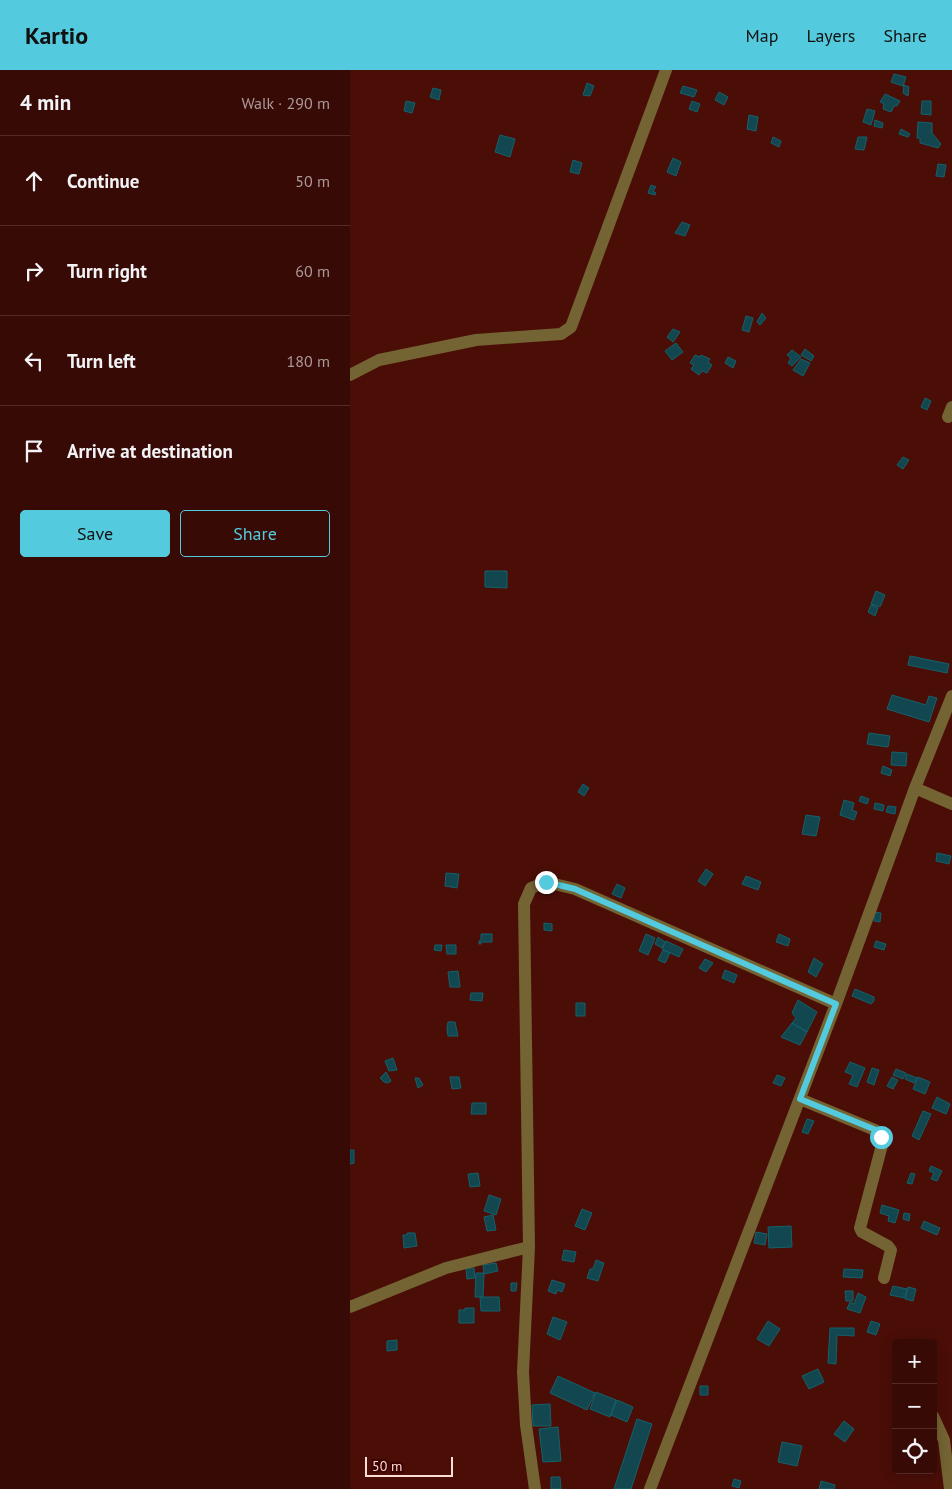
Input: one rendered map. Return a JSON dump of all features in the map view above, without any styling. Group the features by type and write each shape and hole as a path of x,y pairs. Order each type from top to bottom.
{"street":[{"path":"350,375 379,360 476,340 561,334 571,327 666,70"},
{"path":"650,1489 836,1004 915,788 952,696"},
{"path":"915,788 952,804"},
{"path":"535,1489 526,1425 523,1372 528,1247 524,904 531,888 546,882 575,889 836,1004"},
{"path":"800,1099 876,1130 881,1137 882,1146 860,1228 862,1232 888,1246 891,1250 884,1278"},
{"path":"350,1307 446,1268 528,1247"},
{"path":"937,1425 944,1440 950,1489"}],"building":[{"path":"894,74 906,77 903,86 891,82"},
{"path":"587,83 594,86 590,96 583,95"},
{"path":"904,85 909,87 908,96 903,93"},
{"path":"683,86 697,90 694,97 680,93"},
{"path":"433,88 441,90 439,100 430,97"},
{"path":"719,92 728,97 724,105 715,100"},
{"path":"885,94 900,101 891,112 883,109 884,104 880,102"},
{"path":"406,101 415,103 412,113 404,111"},
{"path":"692,101 700,104 697,112 689,109"},
{"path":"922,101 931,101 931,115 921,114"},
{"path":"867,109 875,111 871,125 863,122"},
{"path":"749,115 758,117 756,131 747,129"},
{"path":"875,120 883,123 882,128 874,126"},
{"path":"918,122 932,123 932,133 941,144 938,148 920,143 920,138 917,138"},
{"path":"901,129 910,134 908,137 899,134"},
{"path":"500,135 515,139 510,157 495,152"},
{"path":"773,137 781,141 779,147 771,143"},
{"path":"858,137 867,137 864,150 855,149"},
{"path":"673,158 681,162 676,176 667,172"},
{"path":"573,160 582,163 579,174 570,172"},
{"path":"938,164 946,165 944,177 936,176"},
{"path":"651,185 656,187 653,191 656,193 655,195 648,193"},
{"path":"682,222 690,225 685,236 675,233"},
{"path":"762,313 766,318 760,325 757,322"},
{"path":"746,316 753,318 749,332 742,330"},
{"path":"673,329 680,332 673,342 667,337"},
{"path":"676,343 683,352 672,360 665,351"},
{"path":"805,349 814,356 811,361 801,355"},
{"path":"792,350 801,357 792,366 788,363 791,358 787,355"},
{"path":"695,355 700,357 701,355 710,359 708,362 712,365 707,373 702,371 699,375 691,369 694,365 690,363"},
{"path":"728,357 736,361 733,368 725,363"},
{"path":"801,359 810,363 803,376 793,370"},
{"path":"925,398 931,401 927,410 921,407"},
{"path":"903,457 909,460 903,469 897,465"},
{"path":"485,571 507,571 507,588 485,587"},
{"path":"876,591 885,595 880,607 871,604"},
{"path":"871,605 878,608 875,616 868,612"},
{"path":"910,656 949,664 947,673 908,665"},
{"path":"892,695 926,705 929,696 937,698 929,722 887,709"},
{"path":"869,733 890,736 888,747 867,744"},
{"path":"892,752 907,753 906,766 891,765"},
{"path":"883,766 892,770 890,776 881,773"},
{"path":"583,784 589,788 584,796 578,792"},
{"path":"861,796 869,799 867,804 859,801"},
{"path":"844,800 854,803 852,810 857,812 854,820 840,815"},
{"path":"875,803 884,805 883,811 874,809"},
{"path":"888,806 896,807 895,814 886,812"},
{"path":"806,815 820,817 816,836 802,834"},
{"path":"937,853 951,856 949,864 936,861"},
{"path":"706,869 713,874 705,886 698,881"},
{"path":"446,873 459,874 457,888 445,886"},
{"path":"746,876 761,882 758,890 742,884"},
{"path":"617,884 625,888 621,898 612,894"},
{"path":"874,912 881,913 880,922 874,921"},
{"path":"544,923 552,924 552,931 544,930"},
{"path":"481,934 492,934 492,942 481,942 479,944"},
{"path":"646,934 655,938 648,955 639,951"},
{"path":"779,934 790,939 788,946 776,942"},
{"path":"658,937 665,942 662,948 655,944"},
{"path":"666,941 683,949 679,957 662,949"},
{"path":"876,941 886,944 884,950 874,947"},
{"path":"435,945 442,945 441,951 434,950"},
{"path":"446,945 456,945 456,954 447,954"},
{"path":"663,950 670,953 665,963 658,960"},
{"path":"814,958 823,964 816,977 808,972"},
{"path":"705,959 713,963 706,972 699,968"},
{"path":"725,970 737,975 734,983 722,978"},
{"path":"458,971 460,987 450,987 448,972"},
{"path":"855,989 874,997 874,1001 871,1004 852,996"},
{"path":"471,993 483,993 482,1001 470,1000"},
{"path":"798,1000 817,1012 807,1032 792,1023 796,1018 792,1013"},
{"path":"576,1003 585,1003 585,1016 576,1016"},
{"path":"448,1022 455,1022 458,1036 448,1036"},
{"path":"792,1023 807,1032 800,1045 781,1037"},
{"path":"393,1058 397,1070 389,1071 385,1061"},
{"path":"850,1062 865,1068 857,1087 849,1084 853,1075 845,1072"},
{"path":"872,1068 879,1070 874,1085 867,1082"},
{"path":"896,1069 906,1073 903,1079 893,1075"},
{"path":"386,1072 391,1081 388,1083 380,1078"},
{"path":"907,1074 917,1078 914,1083 905,1079"},
{"path":"777,1075 785,1078 781,1086 773,1083"},
{"path":"450,1077 459,1077 461,1088 452,1089"},
{"path":"892,1077 898,1080 893,1089 887,1086"},
{"path":"918,1077 930,1082 925,1094 913,1089"},
{"path":"415,1078 419,1078 423,1085 418,1088"},
{"path":"937,1097 950,1104 946,1114 932,1108"},
{"path":"472,1103 486,1103 486,1114 471,1114"},
{"path":"923,1111 931,1114 919,1140 912,1136"},
{"path":"807,1119 814,1121 808,1134 802,1132"},
{"path":"350,1150 354,1150 354,1163 350,1164"},
{"path":"931,1166 942,1171 937,1181 931,1179 934,1173 929,1171"},
{"path":"478,1173 480,1186 470,1187 468,1174"},
{"path":"911,1173 915,1174 912,1184 907,1183"},
{"path":"489,1195 501,1199 496,1215 484,1211"},
{"path":"882,1205 899,1210 895,1223 888,1221 889,1216 880,1213"},
{"path":"582,1209 592,1213 585,1230 575,1226"},
{"path":"904,1213 910,1214 909,1221 903,1219"},
{"path":"493,1215 496,1230 487,1231 484,1217"},
{"path":"924,1221 940,1228 937,1235 921,1228"},
{"path":"791,1226 792,1247 769,1248 768,1227"},
{"path":"756,1232 767,1234 765,1245 754,1243"},
{"path":"407,1233 415,1233 417,1246 404,1248 403,1235 407,1235"},
{"path":"564,1250 576,1252 574,1262 562,1260"},
{"path":"596,1260 604,1263 598,1281 587,1278"},
{"path":"496,1263 498,1271 484,1274 483,1265"},
{"path":"466,1268 474,1268 475,1278 467,1279"},
{"path":"844,1269 863,1270 862,1278 843,1277"},
{"path":"476,1273 484,1273 483,1297 475,1297"},
{"path":"552,1280 565,1284 562,1292 557,1290 556,1294 548,1291"},
{"path":"511,1283 517,1283 516,1291 511,1291"},
{"path":"893,1286 907,1289 905,1298 890,1295"},
{"path":"908,1287 916,1289 913,1301 905,1299"},
{"path":"845,1291 853,1291 853,1301 846,1301"},
{"path":"858,1293 866,1297 860,1313 847,1309 850,1302 854,1304"},
{"path":"480,1297 499,1297 500,1311 481,1311"},
{"path":"465,1308 474,1308 474,1323 459,1323 459,1310 465,1310"},
{"path":"553,1317 567,1322 560,1340 547,1334"},
{"path":"768,1321 780,1329 769,1346 757,1339"},
{"path":"871,1321 880,1324 876,1335 867,1332"},
{"path":"830,1328 854,1328 854,1336 837,1335 836,1364 828,1363"},
{"path":"397,1340 397,1350 387,1351 387,1341"},
{"path":"818,1369 824,1382 809,1389 802,1376"},
{"path":"558,1376 595,1393 587,1410 550,1393"},
{"path":"700,1386 708,1386 708,1395 700,1395"},
{"path":"596,1392 616,1400 610,1417 590,1409"},
{"path":"617,1400 633,1407 627,1422 611,1415"},
{"path":"550,1404 551,1426 533,1426 532,1405"},
{"path":"637,1419 652,1424 631,1489 614,1489"},
{"path":"844,1421 854,1429 845,1442 834,1434"},
{"path":"558,1427 561,1461 543,1462 539,1429"},
{"path":"782,1442 802,1446 797,1466 778,1462"},
{"path":"551,1477 560,1477 561,1489 551,1489"},
{"path":"734,1479 741,1481 739,1488 732,1486"},
{"path":"821,1481 835,1485 834,1489 819,1489"}],"route":[{"path":"546,882 575,889 836,1004 800,1099 876,1130 881,1137"}]}
